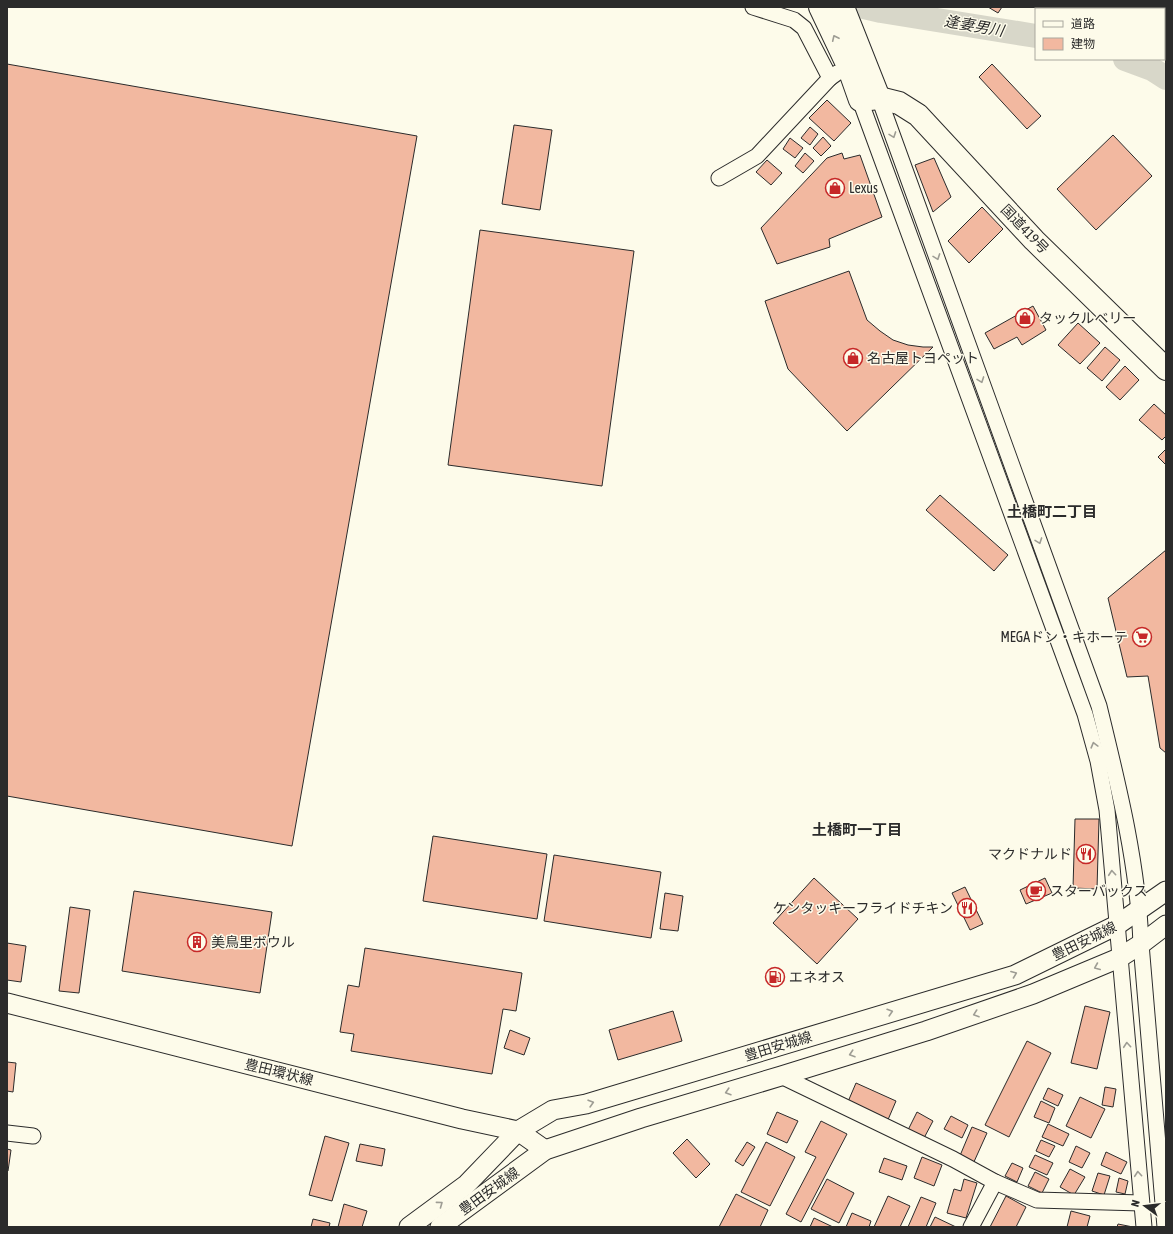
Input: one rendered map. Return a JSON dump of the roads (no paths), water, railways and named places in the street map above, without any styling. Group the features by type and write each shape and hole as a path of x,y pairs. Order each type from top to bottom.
{"highway":[{"path":"834,13 839,72 870,99"},
{"path":"834,13 870,99"},
{"name":"国道419号","path":"870,99 899,103 918,115 1034,240 1166,369"}],"main road":[{"name":"豊田安城線","path":"409,1227 466,1185 518,1130 553,1110 593,1102 1015,974 1117,926 1166,891"},
{"name":"豊田安城線","path":"440,1227 545,1150 641,1118 926,1031 1033,994 1119,958 1166,925"},
{"name":"豊田環状線","path":"7,1003 455,1117 518,1130 545,1150"}],"street":[{"path":"719,178 757,156 839,72 804,28 794,20 753,7"},
{"path":"870,99 1099,706 1123,804 1140,910 1141,944 1165,1227"},
{"path":"870,99 1085,714 1098,761 1107,810 1144,1227"},
{"path":"780,1076 953,1159 996,1182 1037,1200 1141,1203"},
{"path":"7,1133 33,1136"},
{"path":"971,1227 996,1182"}],"waterway":[{"name":"逢妻男川","path":"864,7 1035,36"},
{"name":"逢妻男川","path":"1128,60 1152,69 1166,78"}],"place":[{"name":"Lexus","path":"835,188"},
{"name":"タックルベリー","path":"1025,318"},
{"name":"名古屋トヨペット","path":"853,358"},
{"name":"MEGAドン・キホーテ","path":"1142,637"},
{"name":"マクドナルド","path":"1086,854"},
{"name":"スターバックス","path":"1036,891"},
{"name":"ケンタッキーフライドチキン","path":"967,908"},
{"name":"美鳥里ボウル","path":"197,942"},
{"name":"エネオス","path":"775,977"}],"district":[{"name":"土橋町二丁目","path":"1052,512"},
{"name":"土橋町一丁目","path":"857,830"}]}
